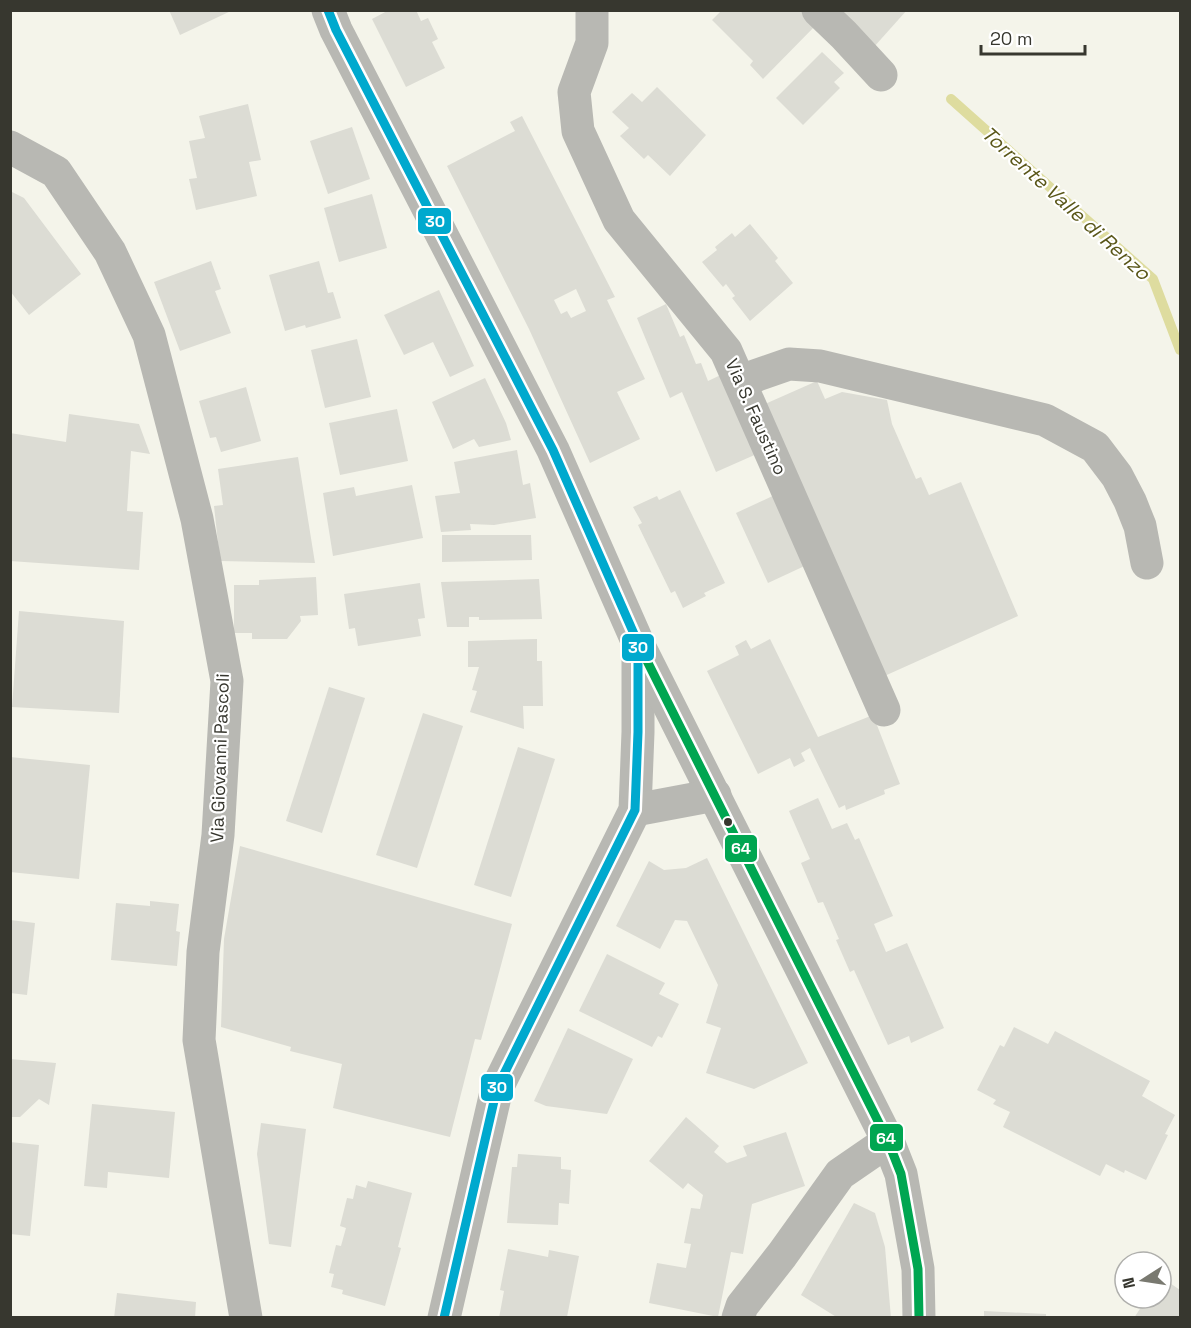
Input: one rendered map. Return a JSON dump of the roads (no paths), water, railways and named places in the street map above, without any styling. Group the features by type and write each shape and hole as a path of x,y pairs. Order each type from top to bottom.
{"street":[{"path":"328,10 336,30 553,450 638,643 888,1141 901,1174 918,1269 919,1317"},
{"name":"Via S. Faustino","path":"592,10 592,42 574,93 578,131 619,220 726,351 884,710"},
{"path":"818,10 844,34 881,75"},
{"name":"Via Giovanni Pascoli","path":"10,147 56,172 110,252 149,335 197,519 227,681 218,835 203,952 199,1040 246,1317"},
{"path":"740,381 789,364 820,366 1045,420 1095,447 1118,476 1131,501 1140,526 1147,563"},
{"path":"444,1317 497,1088 635,810 638,643"},
{"path":"635,810 715,795"},
{"path":"738,1317 742,1306 840,1174 888,1141"}],"waterway":[{"name":"Torrente Valle di Renzo","path":"951,99 1153,279 1180,350"}]}
